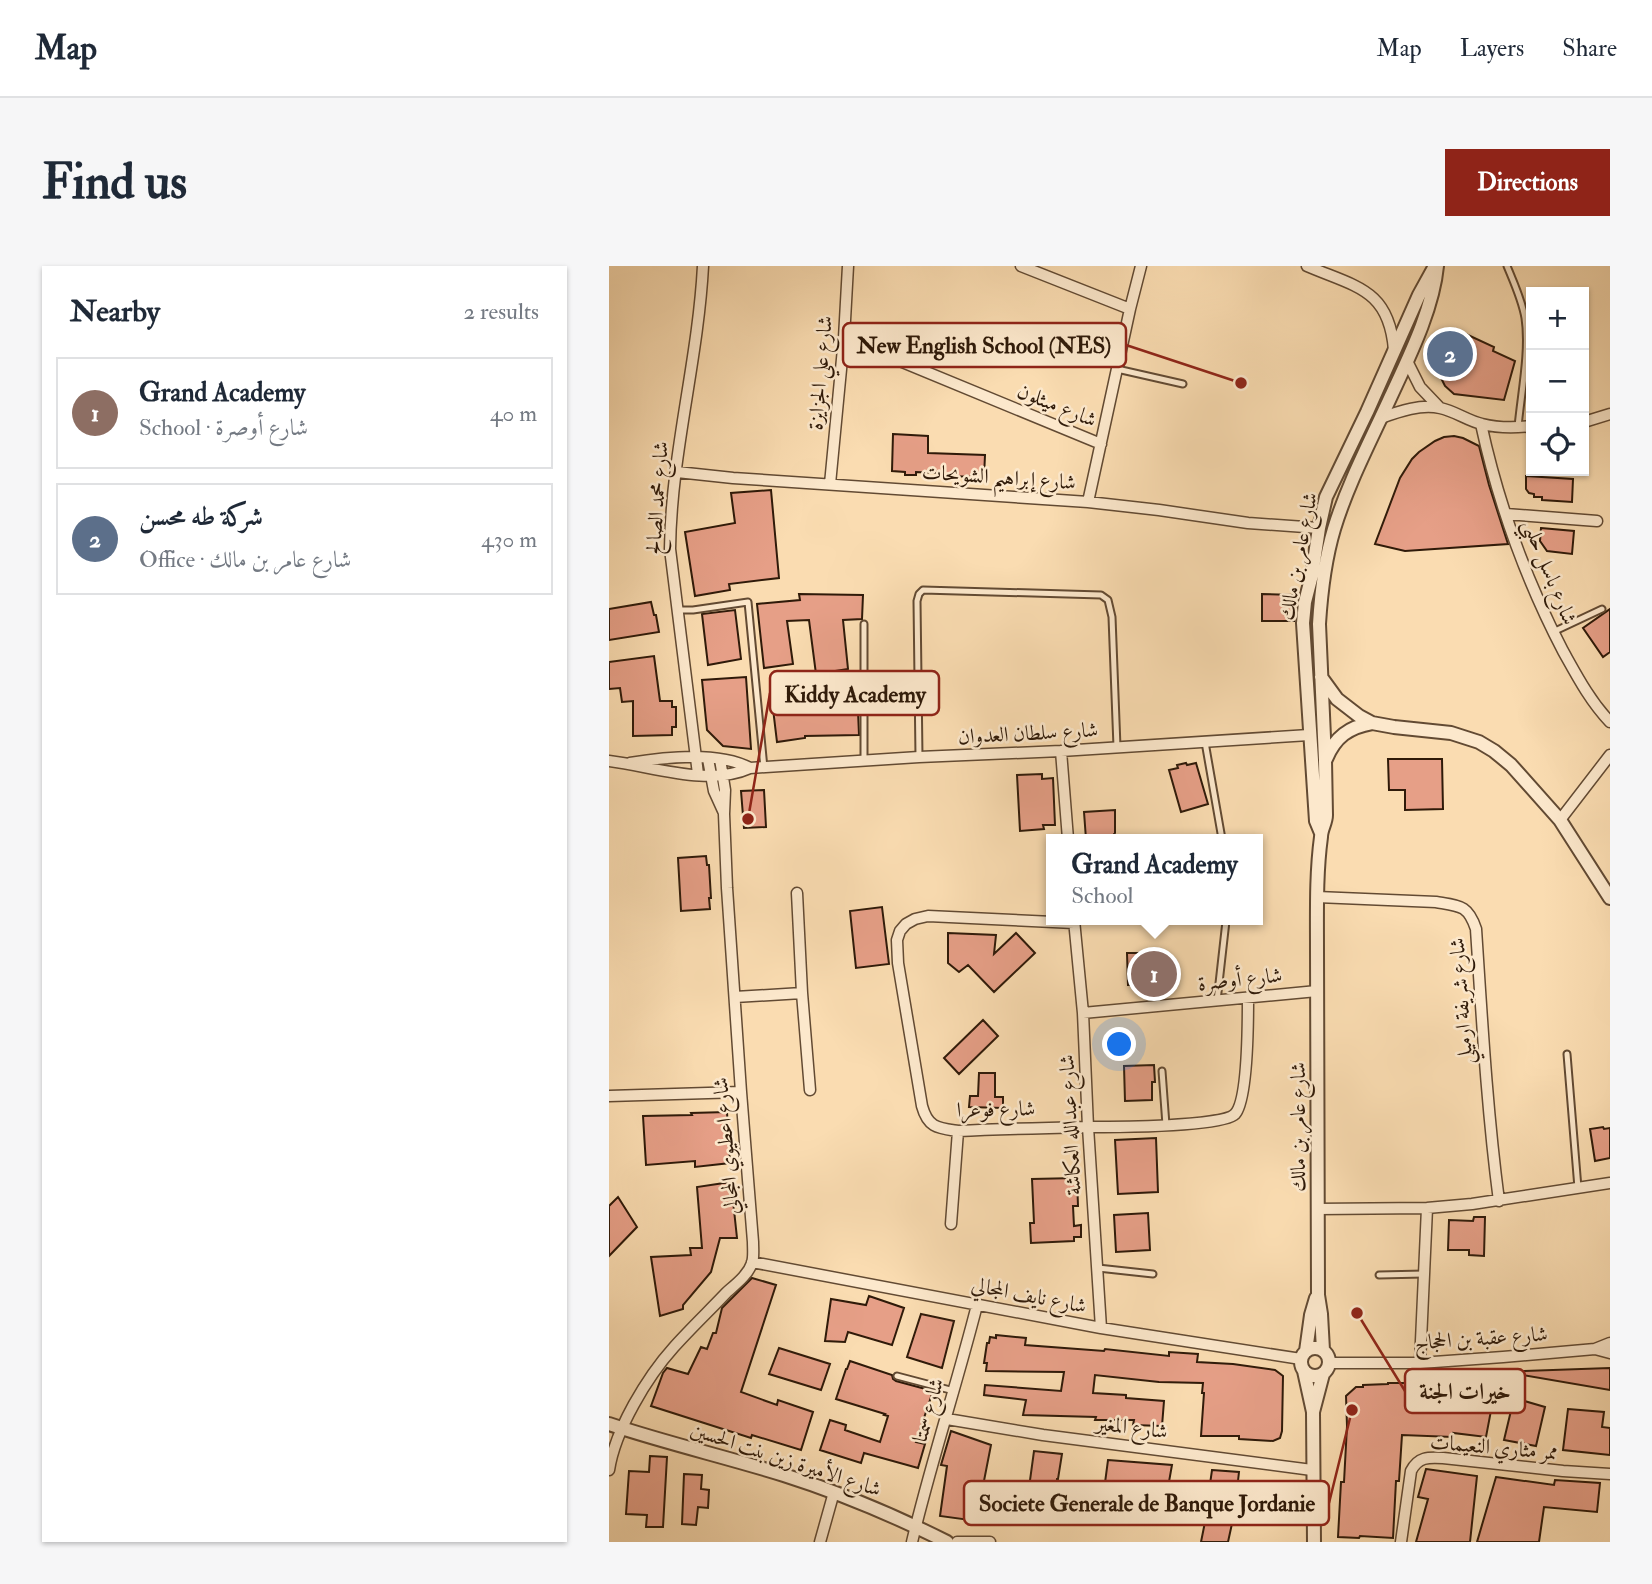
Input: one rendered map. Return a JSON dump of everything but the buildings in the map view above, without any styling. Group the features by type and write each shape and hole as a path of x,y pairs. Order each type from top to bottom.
{"street":[{"name":"شارع محمد الصالح","path":"698,774 670,549 683,419 703,266"},
{"name":"شارع علي الجزايزة","path":"830,484 848,266"},
{"path":"1021,266 1130,309"},
{"path":"1088,502 1141,266"},
{"path":"1307,266 1367,292 1379,303 1389,323 1394,350"},
{"name":"شارع عامر بن مالك","path":"1321,833 1316,821 1303,623 1319,528 1326,498 1424,284 1436,266"},
{"name":"شارع عامر بن مالك","path":"1323,1350 1318,1295 1317,1209 1317,897 1321,833 1326,815 1320,605 1334,531 1354,475 1407,362 1431,298 1436,266"},
{"name":"شارع ميثلون","path":"844,338 1101,444"},
{"path":"1407,362 1420,387 1440,408"},
{"path":"1381,418 1426,407 1440,408 1481,424 1526,427"},
{"path":"1589,420 1610,414"},
{"name":"شارع باسل حلبي","path":"1481,424 1506,514 1534,589 1553,632 1584,687 1610,722"},
{"name":"شارع إبراهيم الشويحات","path":"677,472 1088,502 1248,523 1319,528"},
{"path":"1506,514 1597,521"},
{"path":"1319,528 1334,531"},
{"path":"1320,675 1337,699 1372,723 1451,733 1479,742 1494,751 1511,765 1560,820 1610,898"},
{"path":"1325,760 1330,748 1348,730 1372,723"},
{"name":"شارع سلطان العدوان","path":"609,761 661,771 711,775 741,772 750,768 1309,735"},
{"path":"1061,751 1068,834"},
{"path":"1560,820 1610,755"},
{"name":"شارع سلطان العدوان","path":"627,763 666,758 696,758 720,759 750,768"},
{"name":"شارع اعطيوي المجالي","path":"708,759 717,801 724,814"},
{"name":"شارع اعطيوي المجالي","path":"720,759 726,801 724,814 727,888 753,1242 752,1262"},
{"path":"797,893 810,1090"},
{"name":"شارع شريفة ارميلي","path":"1317,897 1436,902 1455,905 1471,915 1476,929 1489,1125 1499,1200"},
{"name":"شارع فوعرا","path":"1046,920 927,916 915,919 900,931 897,940 898,963 922,1106 932,1125 958,1131 1124,1127 1227,1119 1237,1112 1241,1098 1247,1053 1248,998"},
{"name":"شارع عبدالله العكاشة","path":"1074,925 1083,1013 1101,1328"},
{"name":"شارع أوصرة","path":"1083,1013 1317,991"},
{"path":"735,997 802,993"},
{"path":"609,1096 741,1092"},
{"path":"951,1224 958,1131"},
{"path":"1317,1209 1427,1208 1610,1183"},
{"path":"1420,1363 1427,1208"},
{"path":"609,1470 614,1445 647,1383 673,1348 743,1276 752,1262"},
{"name":"شارع نايف المجالي","path":"752,1262 1101,1328 1303,1360"},
{"name":"شارع عامر بن مالك","path":"1314,1542 1314,1412 1303,1360 1311,1315 1318,1295"},
{"name":"شارع سمتا","path":"912,1542 977,1305"},
{"name":"شارع عقبة بن الحجاج","path":"1326,1368 1595,1349 1610,1343"},
{"path":"1314,1348 1323,1350 1328,1356 1326,1368 1313,1376 1303,1360 1314,1348"},
{"name":"شارع عقبة بن الحجاج","path":"1595,1349 1610,1353"},
{"name":"شارع عامر بن مالك","path":"1314,1412 1326,1368"},
{"name":"شارع المغير","path":"947,1419 1043,1435 1313,1470"},
{"name":"شارع الأميرة زين بنت الحسين","path":"609,1424 834,1492 947,1542"},
{"name":"ممر مثاري النعيمات","path":"1401,1542 1411,1471 1419,1460 1429,1457 1443,1458 1610,1474"},
{"path":"820,1542 834,1492"},
{"path":"957,1542 990,1542"}],"lane":[{"path":"1507,266 1525,319 1526,346 1518,428"},
{"path":"1117,369 1183,384"},
{"path":"919,757 917,601 923,590 1101,595 1108,600 1112,617 1117,747"},
{"path":"677,610 747,602 764,768"},
{"path":"1553,632 1602,609"},
{"path":"864,624 864,761"},
{"path":"1205,742 1221,834"},
{"path":"1217,1001 1226,925"},
{"path":"1567,1054 1578,1188"},
{"path":"1162,1071 1166,1125"},
{"path":"1098,1268 1153,1274"},
{"path":"1379,1275 1425,1274"},
{"path":"897,1376 954,1391"}],"place":[{"name":"شركة طه محسن","path":"1450,354"},
{"name":"New English School (NES)","path":"1241,383"},
{"name":"Kiddy Academy","path":"748,819"},
{"name":"Grand Academy","path":"1154,974"},
{"name":"خيرات الجنة","path":"1357,1313"},
{"name":"Societe Generale de Banque Jordanie","path":"1352,1410"}]}
